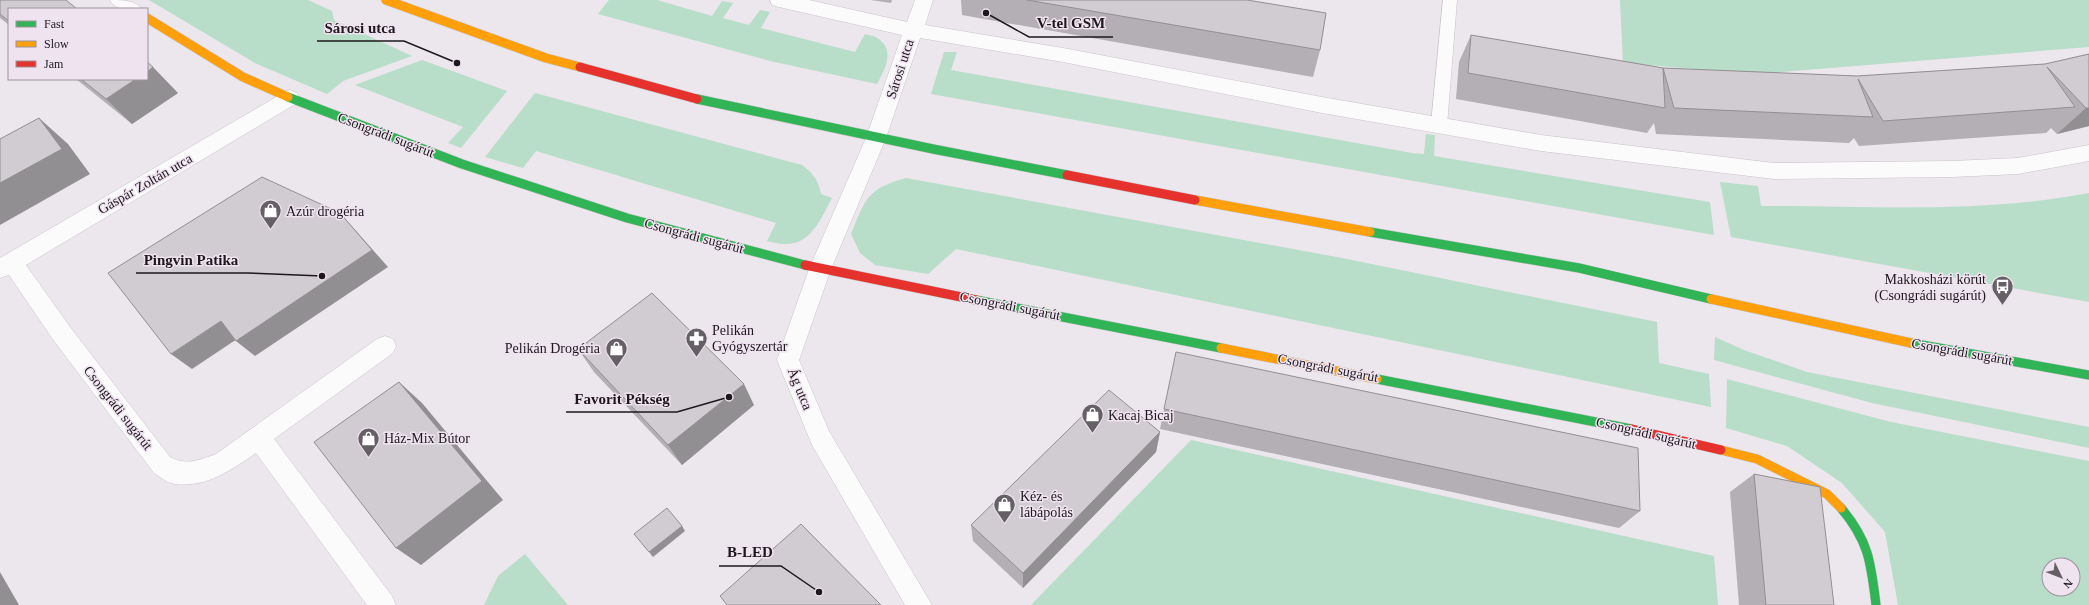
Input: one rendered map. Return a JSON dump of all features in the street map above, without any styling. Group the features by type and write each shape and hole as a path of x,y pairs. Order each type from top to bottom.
{"street":[{"path":"119,0 131,8"},
{"name":"Csongrádi sugárút","path":"386,0 546,58 689,97 876,138 1315,223 1579,268 1859,333 2089,375"},
{"path":"779,0 806,3 912,30 1063,55 1322,105 1541,143 1774,171 1952,169 2018,166 2089,153"},
{"name":"Sárosi utca","path":"876,138 912,30 924,0"},
{"name":"Csongrádi sugárút","path":"148,19 243,77 290,98 462,164 627,218 820,269 1647,432 1757,459 1827,494 1855,524 1870,554 1876,605"},
{"name":"Gáspár Zoltán utca","path":"6,266 290,98"},
{"name":"Ág utca","path":"876,138 820,269 788,360 820,437 919,605"},
{"name":"Csongrádi sugárút","path":"6,266 62,334 162,465 175,473 196,473 224,462 258,436 385,346"},
{"path":"258,436 382,605"}],"lane":[{"path":"1439,125 1450,0"}],"green space":[{"path":"149,0 308,0 332,11 334,20 412,56 343,81 327,94 255,63"},
{"path":"609,0 657,0 712,16 722,1 733,3 723,18 749,25 760,10 770,12 761,28 855,52 865,34 873,36 879,39 887,50 887,62 877,84 770,61 598,14"},
{"path":"1620,0 2089,0 2089,47 1756,74 1623,63"},
{"path":"944,52 957,52 951,70 1412,153 1424,154 1426,134 1435,135 1434,156 1710,202 1714,235 931,94"},
{"path":"422,60 507,91 461,148 448,143 463,127 355,85"},
{"path":"535,93 802,165 810,171 815,178 821,194 832,198 821,219 808,235 801,241 792,244 781,244 767,241 776,223 536,151 523,168 485,157"},
{"path":"906,178 1342,258 1657,322 1659,363 1709,374 1711,407 956,249 928,274 875,265 860,253 851,234 865,203 875,191 883,186"},
{"path":"1720,182 1758,186 1761,206 1966,206 2048,200 2089,193 2089,302 1731,237"},
{"path":"1715,337 1744,350 1807,372 2089,427 2089,448 1872,403 1714,360"},
{"path":"1727,379 1891,422 2089,461 2089,605 1898,605 1885,532 1842,483 1787,446 1726,428"},
{"path":"1191,440 1714,556 1718,605 1031,605"},
{"path":"525,554 568,605 484,605 498,576"}],"building":[{"path":"0,0 66,0 76,8 8,8 8,20 0,14"},
{"path":"1027,0 1247,0 1326,13 1320,50"},
{"path":"1471,35 1663,68 1665,108 1468,73"},
{"path":"2089,54 2089,108 2086,108 2047,67 2075,107 1883,121 1858,79 1873,117 1674,108 1663,68 1857,76 2045,64"},
{"path":"148,63 153,67 148,71"},
{"path":"82,80 134,80 106,99"},
{"path":"39,118 62,149 0,183 0,139"},
{"path":"262,177 340,213 372,250 236,341 221,321 171,354 108,273"},
{"path":"652,293 744,384 668,445 578,349"},
{"path":"1176,352 1638,448 1640,511 1164,409"},
{"path":"399,382 482,481 396,548 314,442"},
{"path":"1109,390 1160,432 1023,573 971,525"},
{"path":"1754,474 1820,487 1834,605 1766,605"},
{"path":"667,508 682,526 649,552 634,534"},
{"path":"801,524 881,605 727,605 720,596"}],"traffic: fast":[{"path":"288,97 462,164 627,218 805,265"},
{"path":"697,99 933,149 1067,175"},
{"path":"1370,232 1579,268 1711,299"},
{"path":"976,300 1221,348"},
{"path":"1911,343 2089,375"},
{"path":"1377,379 1631,429"},
{"path":"1841,508 1859,531 1868,553 1873,576 1876,605"}],"traffic: slow":[{"path":"386,0 546,58 580,67"},
{"path":"148,19 243,77 288,97"},
{"path":"1195,200 1370,232"},
{"path":"1711,299 1859,333 1911,343"},
{"path":"1221,348 1377,379"},
{"path":"1721,450 1757,459 1827,494 1841,508"}],"traffic: jam":[{"path":"580,67 697,99"},
{"path":"1067,175 1195,200"},
{"path":"805,265 976,300"},
{"path":"1631,429 1721,450"}],"place":[{"name":"V-tel GSM","path":"986,13"},
{"name":"Sárosi utca","path":"457,63"},
{"name":"Azúr drogéria","path":"271,230"},
{"name":"Pingvin Patika","path":"322,276"},
{"name":"Makkosházi körút (Csongrádi sugárút)","path":"2002,306"},
{"name":"Pelikán Gyógyszertár","path":"697,358"},
{"name":"Pelikán Drogéria","path":"616,368"},
{"name":"Favorit Pékség","path":"729,397"},
{"name":"Kacaj Bicaj","path":"1092,434"},
{"name":"Ház-Mix Bútor","path":"368,458"},
{"name":"Kéz- és lábápolás","path":"1004,524"},
{"name":"B-LED","path":"819,592"}]}
